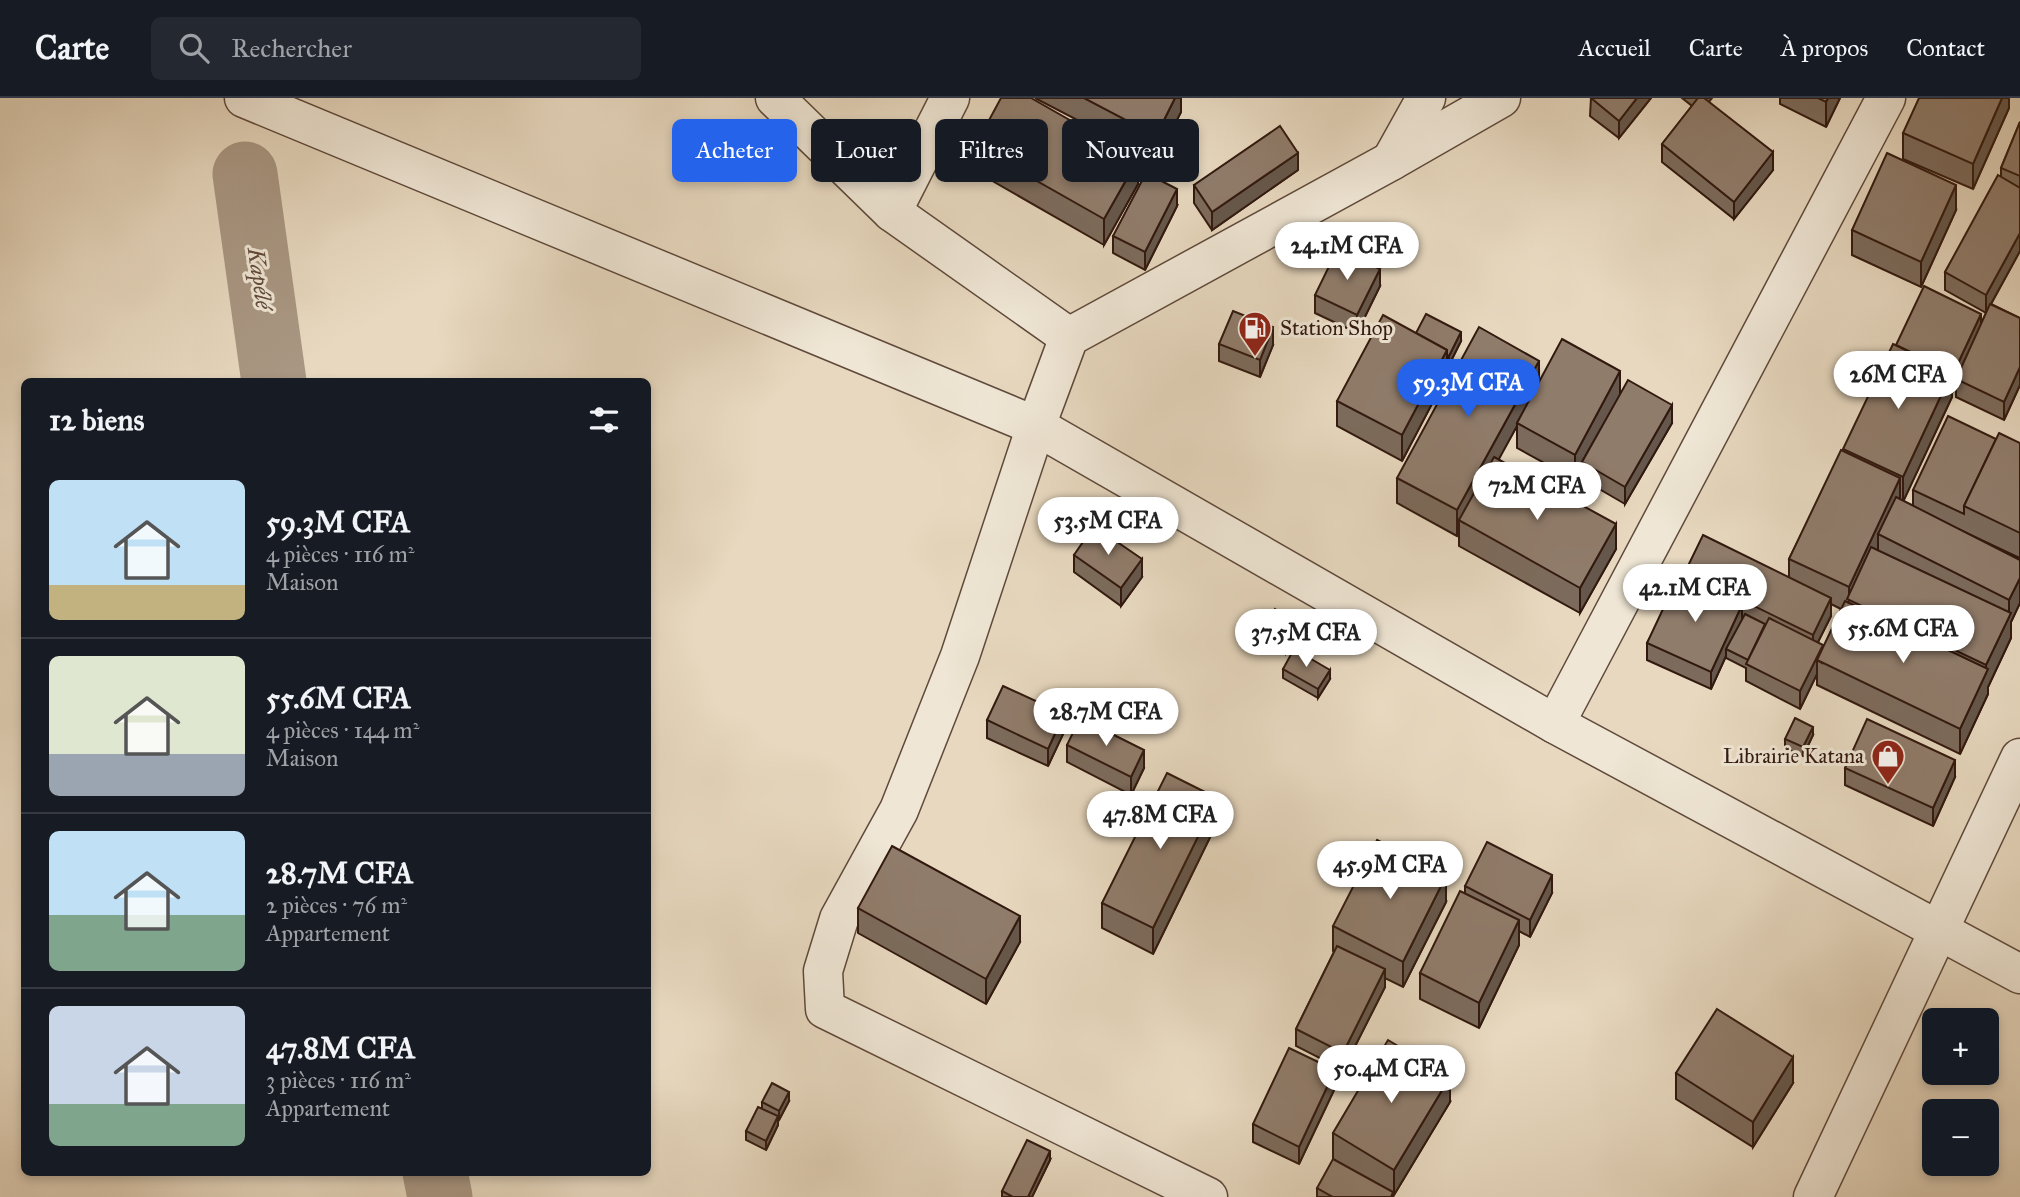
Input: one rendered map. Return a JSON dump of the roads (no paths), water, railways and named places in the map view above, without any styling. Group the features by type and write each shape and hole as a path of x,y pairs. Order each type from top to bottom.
{"street":[{"path":"244,98 1036,425 1555,724 2020,974"},
{"path":"775,98 892,212 1069,337"},
{"path":"892,212 950,98"},
{"path":"1391,161 1426,98"},
{"path":"1208,1197 825,1009 823,971 839,919 899,810 960,656 1036,425 1069,337 1501,98"},
{"path":"1555,724 1886,98"},
{"path":"1813,1197 2020,758"}],"waterway":[{"name":"Kapélé","path":"245,174 273,378"},
{"name":"Kapélé","path":"436,1176 440,1197"}],"place":[{"name":"Station Shop","path":"1255,358"},
{"name":"Librairie Katana","path":"1888,786"}]}
